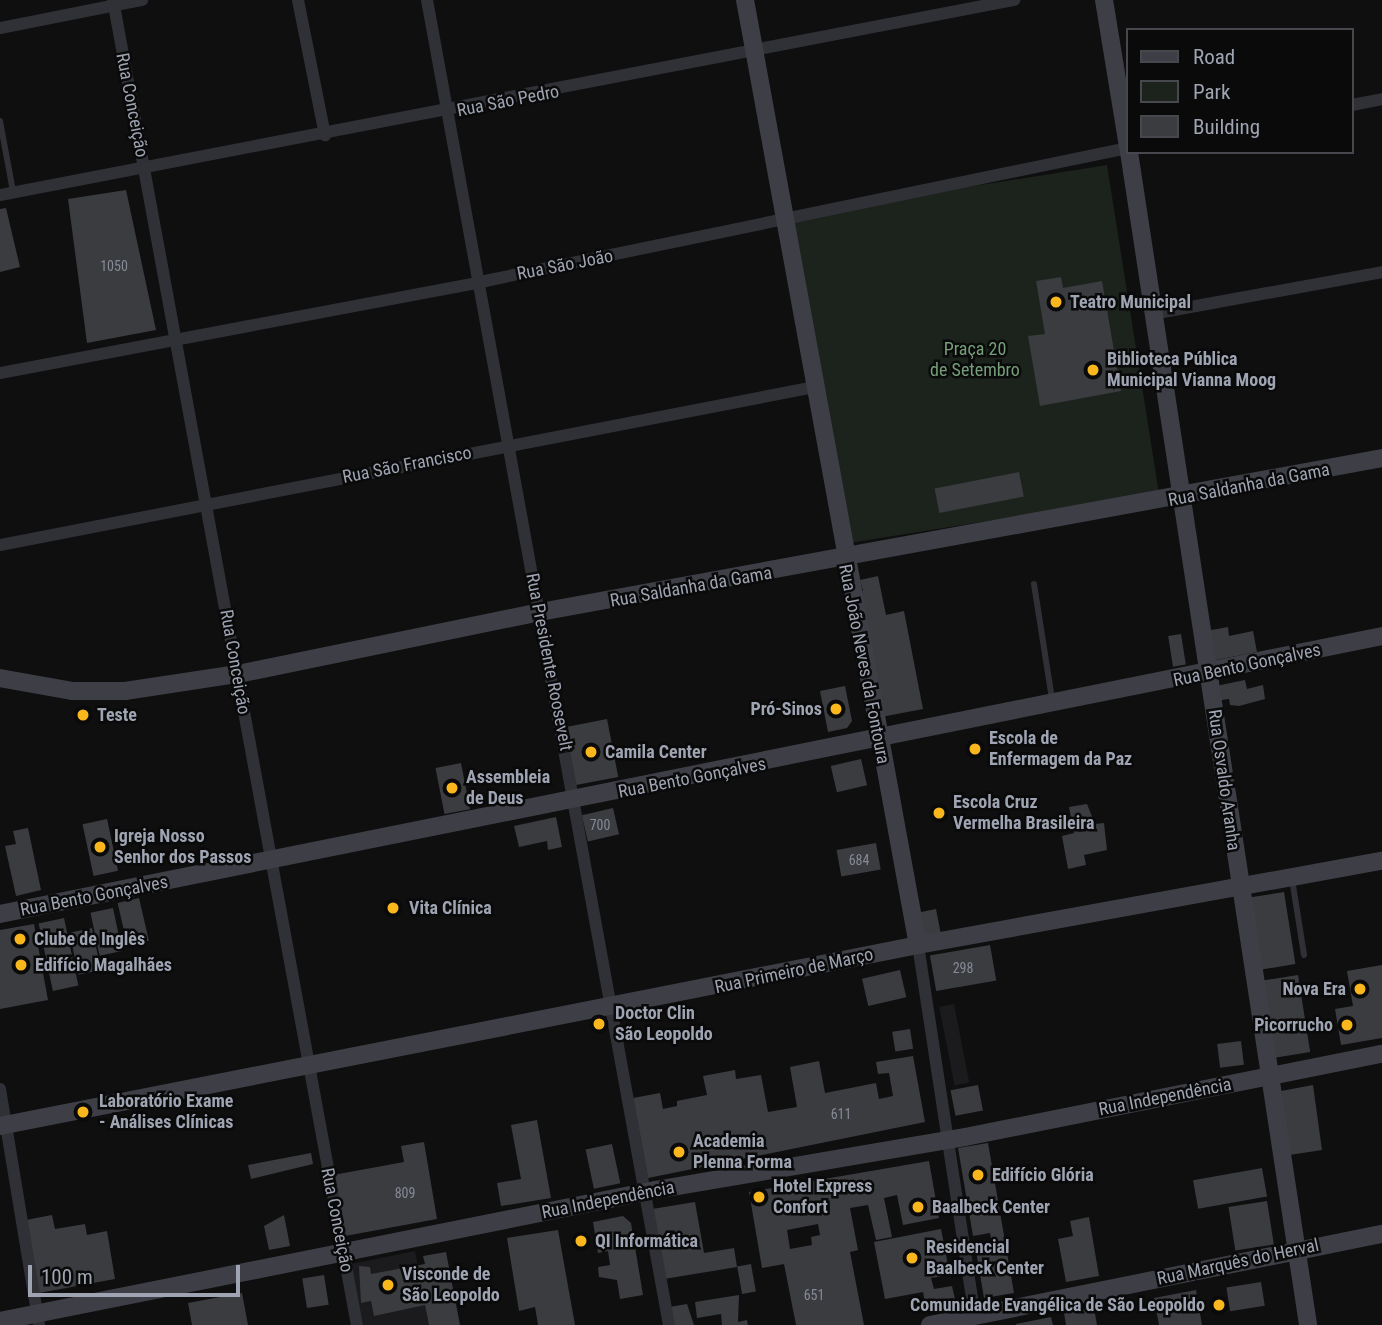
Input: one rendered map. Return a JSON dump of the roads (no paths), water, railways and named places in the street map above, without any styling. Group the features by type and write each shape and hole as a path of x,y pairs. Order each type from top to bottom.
{"street":[{"path":"0,29 113,2 142,0"},
{"path":"298,0 325,135"},
{"name":"Rua Presidente Roosevelt","path":"427,0 475,282 614,1008 669,1325"},
{"name":"Rua João Neves da Fontoura","path":"744,0 948,1113 944,1140 979,1320"},
{"name":"Rua São Pedro","path":"0,195 446,113 1014,0"},
{"name":"Rua Osvaldo Aranha","path":"1104,0 1126,131"},
{"name":"Rua Conceição","path":"113,2 357,1325"},
{"path":"1354,105 1382,99"},
{"name":"Rua São João","path":"0,373 175,342 1126,150"},
{"name":"Rua Osvaldo Aranha","path":"1130,154 1308,1325"},
{"path":"1152,314 1382,272"},
{"name":"Rua São Francisco","path":"0,545 814,387"},
{"name":"Rua Saldanha da Gama","path":"0,678 72,691 125,691 238,674 540,612 845,561 1382,458"},
{"name":"Rua Bento Gonçalves","path":"0,914 575,802 1209,674 1382,636"},
{"name":"Rua Primeiro de Março","path":"3,1126 614,1008 918,945 1240,889 1382,861"},
{"name":"Rua Independência","path":"0,1321 38,1320 342,1253 646,1192 944,1140 1382,1054"},
{"path":"0,1089 3,1126 38,1320"},
{"name":"Rua Marquês do Herval","path":"930,1325 979,1320 1296,1250 1382,1234"}],"lane":[{"path":"0,121 13,193"},
{"path":"1034,584 1053,705"},
{"path":"1292,879 1304,955"}],"place":[{"name":"Teatro Municipal","path":"1056,302"},
{"name":"Biblioteca Pública Municipal Vianna Moog","path":"1093,370"},
{"name":"Pró-Sinos","path":"836,709"},
{"name":"Teste","path":"83,715"},
{"name":"Escola de Enfermagem da Paz","path":"975,749"},
{"name":"Camila Center","path":"591,752"},
{"name":"Assembleia de Deus","path":"452,788"},
{"name":"Escola Cruz Vermelha Brasileira","path":"939,813"},
{"name":"Igreja Nosso Senhor dos Passos","path":"100,847"},
{"name":"Vita Clínica","path":"393,908"},
{"name":"Clube de Inglês","path":"20,939"},
{"name":"Edifício Magalhães","path":"21,965"},
{"name":"Nova Era","path":"1360,989"},
{"name":"Doctor Clin São Leopoldo","path":"599,1024"},
{"name":"Picorrucho","path":"1347,1025"},
{"name":"Laboratório Exame - Análises Clínicas","path":"83,1112"},
{"name":"Academia Plenna Forma","path":"679,1152"},
{"name":"Edifício Glória","path":"978,1175"},
{"name":"Hotel Express Confort","path":"759,1197"},
{"name":"Baalbeck Center","path":"918,1207"},
{"name":"QI Informática","path":"581,1241"},
{"name":"Residencial Baalbeck Center","path":"912,1258"},
{"name":"Visconde de São Leopoldo","path":"388,1285"},
{"name":"Comunidade Evangélica de São Leopoldo","path":"1219,1305"}],"park label":[{"name":"Praça 20 de Setembro","path":"975,360"}]}
